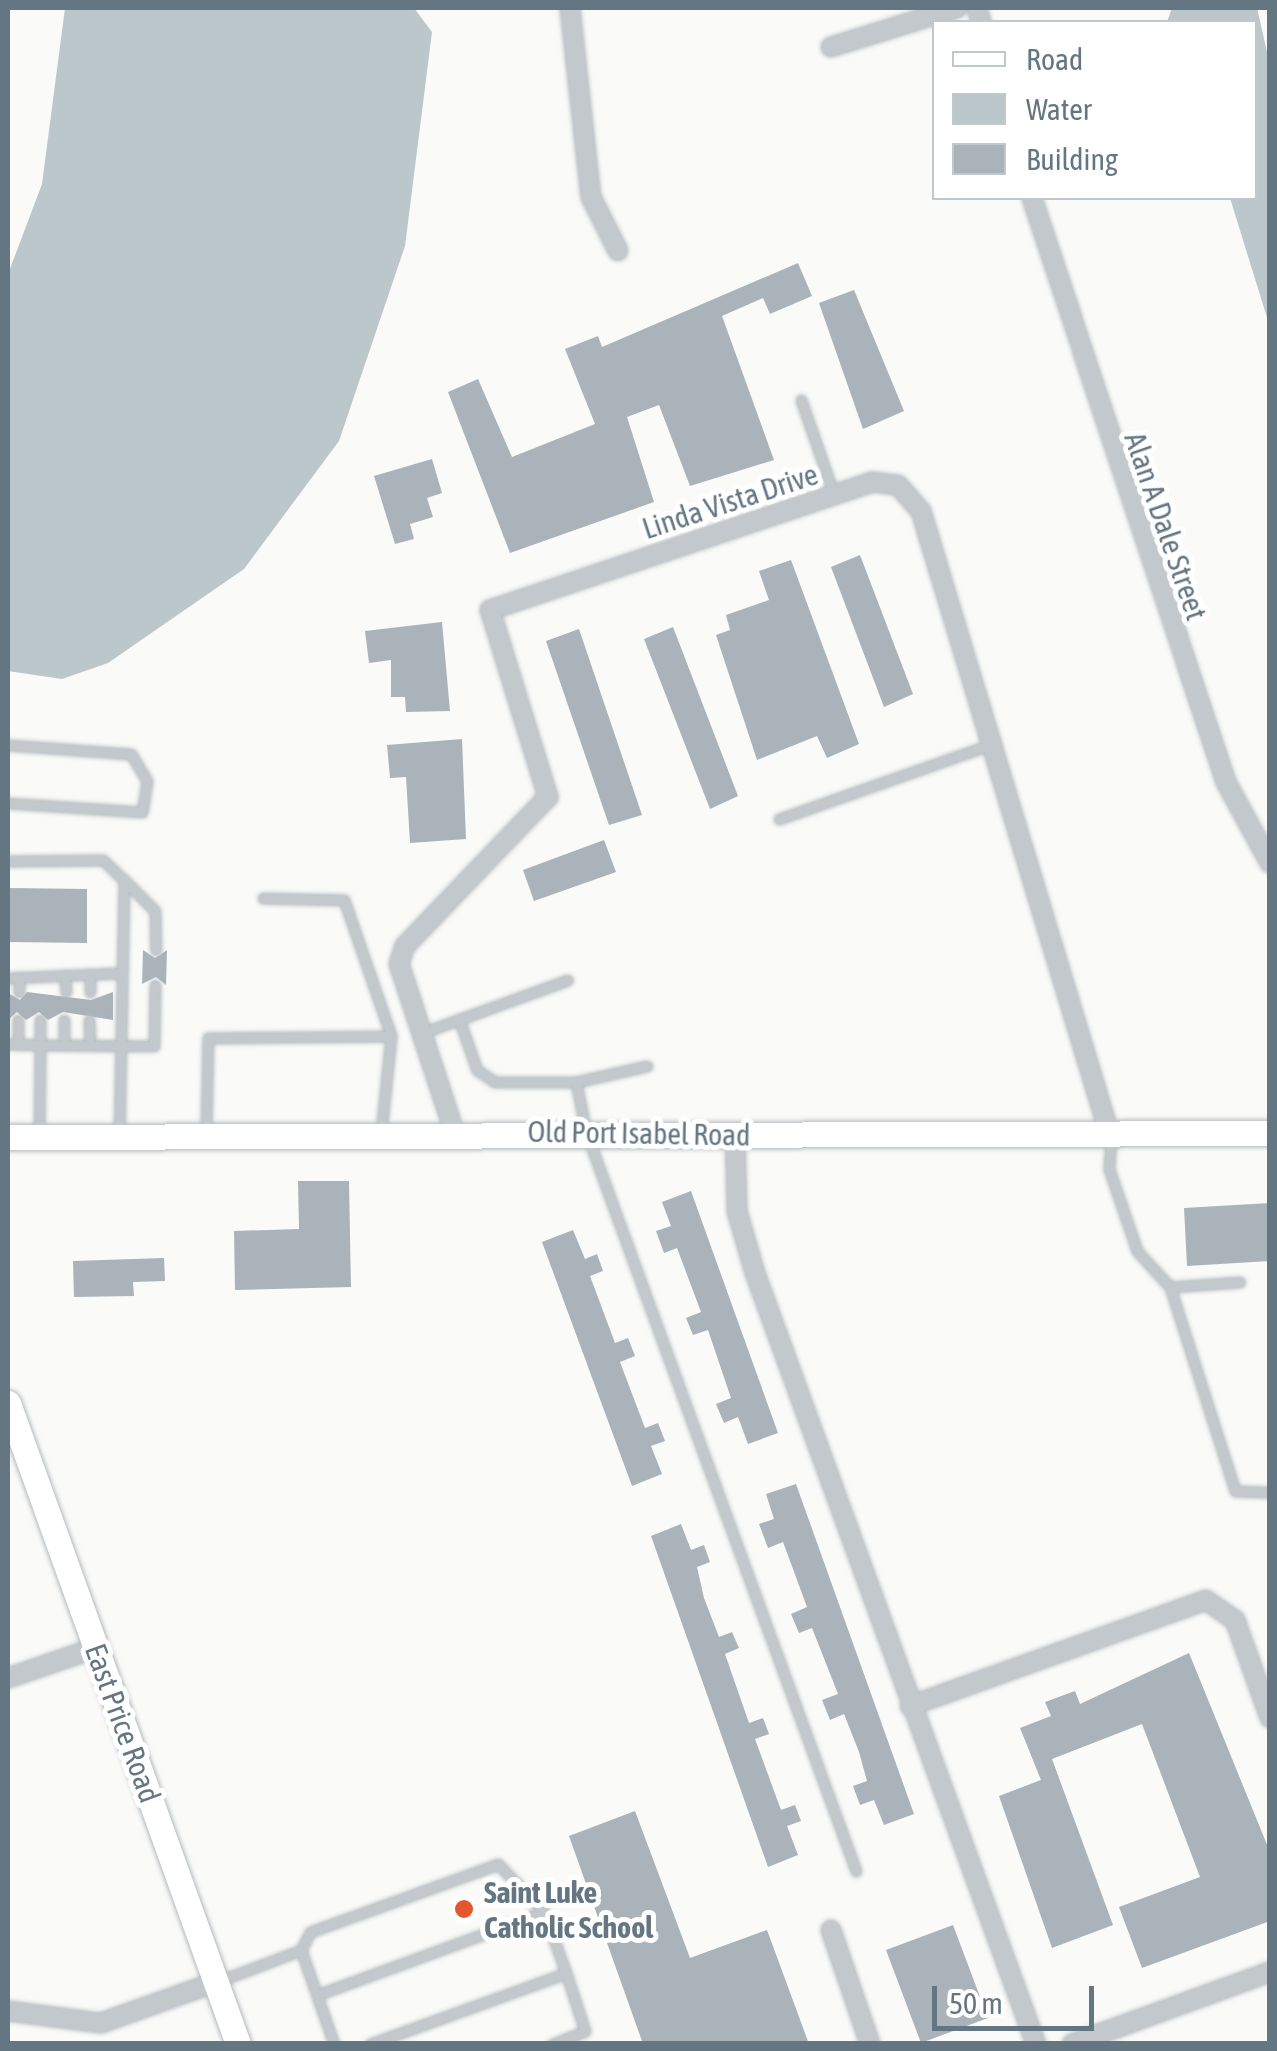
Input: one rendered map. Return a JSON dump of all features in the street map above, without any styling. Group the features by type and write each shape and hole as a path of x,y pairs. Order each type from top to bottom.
{"street":[{"path":"570,8 592,197 618,251"},
{"path":"831,47 957,8"},
{"name":"Alan A Dale Street","path":"1033,200 1226,782 1270,864"},
{"name":"Linda Vista Drive","path":"454,1131 398,964 405,946 548,797 490,610 834,495 898,485 922,511 1110,1140"},
{"name":"Old Port Isabel Road","path":"8,1137 454,1131 1110,1140 1270,1134"},
{"path":"735,1134 737,1211 754,1273 1036,2044"},
{"name":"East Price Road","path":"8,1403 238,2044"},
{"path":"910,1706 1206,1600 1235,1620 1270,1718"},
{"path":"8,1678 96,1648"},
{"path":"831,1930 870,2044"},
{"path":"1072,2044 1270,1972"},
{"path":"8,2011 101,2023 216,1982"},
{"path":"101,2023 108,2044"}],"lane":[{"path":"801,400 834,495"},
{"path":"8,745 131,754 147,781 142,812 8,804"},
{"path":"779,819 989,745"},
{"path":"8,861 103,860 155,911 156,950"},
{"path":"119,1135 124,880"},
{"path":"262,898 344,900 391,1036 381,1132"},
{"path":"90,974 90,992"},
{"path":"19,992 13,977 120,974"},
{"path":"41,976 41,992"},
{"path":"65,976 66,992"},
{"path":"422,1033 568,980"},
{"path":"18,1020 13,1044 154,1046 156,984"},
{"path":"39,1136 40,1020"},
{"path":"64,1020 64,1044"},
{"path":"89,1020 90,1044"},
{"path":"459,1020 477,1070 495,1082 576,1082 647,1066"},
{"path":"206,1134 208,1038 391,1036"},
{"path":"576,1082 586,1132 856,1871"},
{"path":"1110,1140 1109,1170 1137,1250 1170,1288 1235,1491 1270,1492"},
{"path":"1170,1288 1240,1282"},
{"path":"216,1982 300,1950 310,1932 498,1864 544,1912 585,2032 552,2044"},
{"path":"317,1995 544,1912"},
{"path":"300,1950 334,2044"},
{"path":"370,2044 566,1973"}],"water":[{"path":"65,8 414,8 432,32 405,246 339,441 244,569 108,663 62,679 8,671 8,274 42,184"},
{"path":"1172,8 1257,8 1270,65 1269,324 1231,200 1257,200 1257,20 1168,20"}],"building":[{"path":"798,263 812,296 770,314 763,298 722,316 774,460 690,486 659,405 627,417 654,502 510,553 448,392 478,379 512,457 595,424 565,349 598,336 602,347"},
{"path":"854,290 904,411 863,429 819,303"},
{"path":"432,459 442,493 427,498 433,517 410,524 414,539 395,544 374,476"},
{"path":"860,555 913,694 884,707 831,567"},
{"path":"791,560 859,744 827,758 817,736 757,760 716,635 730,630 726,615 769,600 759,571"},
{"path":"442,622 450,711 406,712 405,697 391,697 391,660 369,663 365,631"},
{"path":"673,627 738,796 710,809 644,639"},
{"path":"579,629 642,815 609,825 546,641"},
{"path":"462,739 466,839 410,843 406,777 390,778 387,745"},
{"path":"604,840 616,872 534,901 523,870"},
{"path":"8,888 87,889 87,943 8,942"},
{"path":"143,950 155,958 167,950 166,985 156,977 142,984"},
{"path":"27,992 91,1000 113,992 113,1020 63,1012 48,1020 39,1012 26,1020 17,1012 8,1020 8,993 20,1000"},
{"path":"298,1181 349,1181 351,1287 235,1290 234,1231 299,1229"},
{"path":"691,1191 778,1433 748,1444 738,1417 724,1423 716,1404 731,1398 708,1330 693,1335 686,1318 701,1312 677,1248 664,1253 656,1231 671,1226 662,1202"},
{"path":"1270,1203 1270,1261 1187,1266 1184,1208"},
{"path":"573,1230 585,1259 597,1254 603,1271 590,1276 615,1343 628,1338 635,1356 620,1362 645,1428 658,1423 665,1441 651,1446 662,1474 632,1486 542,1242"},
{"path":"164,1258 165,1281 133,1282 134,1296 74,1297 73,1261"},
{"path":"796,1484 914,1814 884,1825 874,1800 860,1805 853,1786 867,1781 859,1752 844,1714 830,1720 822,1700 838,1694 812,1628 799,1633 791,1614 807,1607 783,1542 768,1548 759,1524 774,1519 766,1494"},
{"path":"681,1524 691,1550 704,1545 710,1562 697,1567 704,1598 719,1637 732,1632 739,1648 725,1654 749,1723 763,1718 769,1734 755,1739 781,1810 795,1805 801,1821 787,1826 798,1855 768,1867 651,1536"},
{"path":"1189,1653 1270,1852 1270,1921 1142,1968 1119,1907 1200,1877 1142,1724 1052,1759 1113,1925 1052,1948 999,1796 1041,1780 1020,1728 1051,1716 1045,1702 1075,1691 1080,1704"},
{"path":"635,1811 690,1958 767,1930 809,2044 643,2044 569,1836"},
{"path":"953,1925 988,2018 921,2043 886,1950"}],"place":[{"name":"Saint Luke Catholic School","path":"464,1909"}]}
